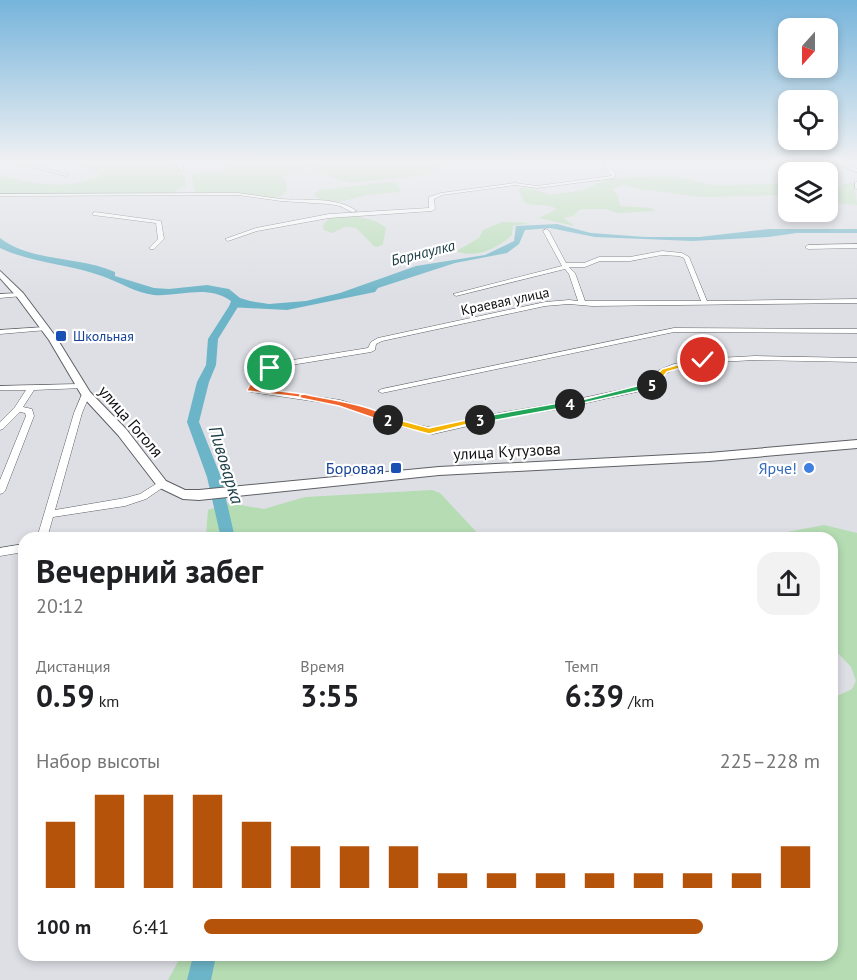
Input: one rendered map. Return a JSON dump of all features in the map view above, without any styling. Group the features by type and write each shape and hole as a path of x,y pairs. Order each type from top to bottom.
{"main road":[{"path":"0,273 20,295 45,329 83,390"},
{"name":"улица Гоголя","path":"83,390 122,432 162,484"},
{"name":"улица Кутузова","path":"162,484 183,494 198,495 439,471 709,457 857,444"}],"street":[{"path":"347,208 364,213"},
{"path":"228,239 256,230 329,216 432,208"},
{"path":"95,214 159,222 161,238 152,248"},
{"path":"546,231 565,266 572,273 582,302"},
{"path":"808,247 857,246"},
{"path":"456,294 565,266 585,265 599,259 630,259 662,253 686,256 705,303"},
{"path":"0,296 20,295"},
{"name":"Краевая улица","path":"857,300 545,304 380,339 373,343 371,350 281,364 261,374 251,390 340,403 383,416 397,423 433,431 651,386 662,372 692,362 743,359 857,360"},
{"path":"0,332 45,329"},
{"path":"382,390 660,331 723,329 857,331"},
{"name":"улица Гоголя","path":"0,388 83,390"},
{"path":"0,427 18,409 31,388"},
{"path":"44,532 83,390"},
{"path":"0,491 30,416 29,411 18,409"},
{"path":"50,514 125,502 142,497 162,484"},
{"path":"0,552 18,549"}],"green space":[{"path":"554,208 647,208 655,211 617,213 606,209 580,209 573,216 563,218 575,226 539,218 557,209"},
{"path":"344,216 366,219 382,225 386,228 383,244 378,247 374,246 356,228 345,227 332,233 324,230 323,226 329,219"},
{"path":"502,222 529,223 513,226 512,235 487,251 473,254 458,252 479,238 483,230"},
{"path":"432,490 440,493 476,532 206,532 208,510 229,503 264,509 305,497"},
{"path":"824,525 857,533 857,980 168,980 178,961 838,961 838,696 852,689 856,681 851,667 838,653 838,532 787,532"}],"water":[{"path":"557,224 591,233 645,237 699,237 769,229 857,229 857,233 797,233 692,241 595,237 550,228 525,230 519,244 507,253 455,263 378,288 375,292 287,310 229,307 231,301 212,293 147,294 102,276 25,257 0,248 0,238 26,251 101,267 115,272 115,276 154,288 169,289 207,285 229,289 240,298 269,304 306,301 340,293 416,266 485,255 514,241 516,226"}],"waterway":[{"name":"Пивоварка","path":"227,532 214,477 193,422 203,382 211,365 213,339 236,302"},
{"name":"Пивоварка","path":"199,980 204,961"}],"place":[{"name":"Школьная","path":"61,336"},
{"name":"Боровая","path":"396,468"},
{"name":"Ярче!","path":"809,468"}],"route":[{"path":"270,368 259,376 251,390 278,392 340,403 383,416 397,423 433,431 651,386 664,370 703,360"}],"water label":[{"name":"Барнаулка","path":"423,253"}]}
